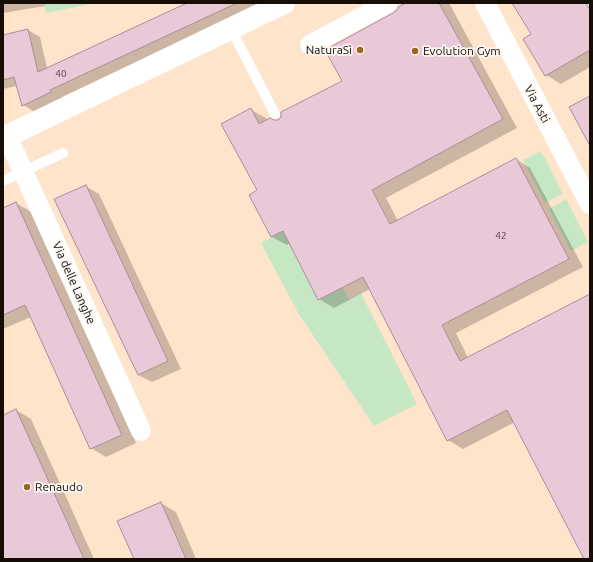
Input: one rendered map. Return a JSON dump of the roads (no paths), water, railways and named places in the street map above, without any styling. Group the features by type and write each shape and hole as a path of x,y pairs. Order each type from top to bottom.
{"main road":[{"name":"Via delle Langhe","path":"5,137 284,3"}],"street":[{"path":"310,45 388,3"},
{"name":"Via Asti","path":"484,3 590,204"},
{"name":"Via delle Langhe","path":"5,137 24,171 141,431"}],"lane":[{"path":"231,28 274,114"},
{"path":"3,181 63,153"}],"place":[{"name":"NaturaSì","path":"360,50"},
{"name":"Evolution Gym","path":"415,51"},
{"name":"Renaudo","path":"27,487"}]}
